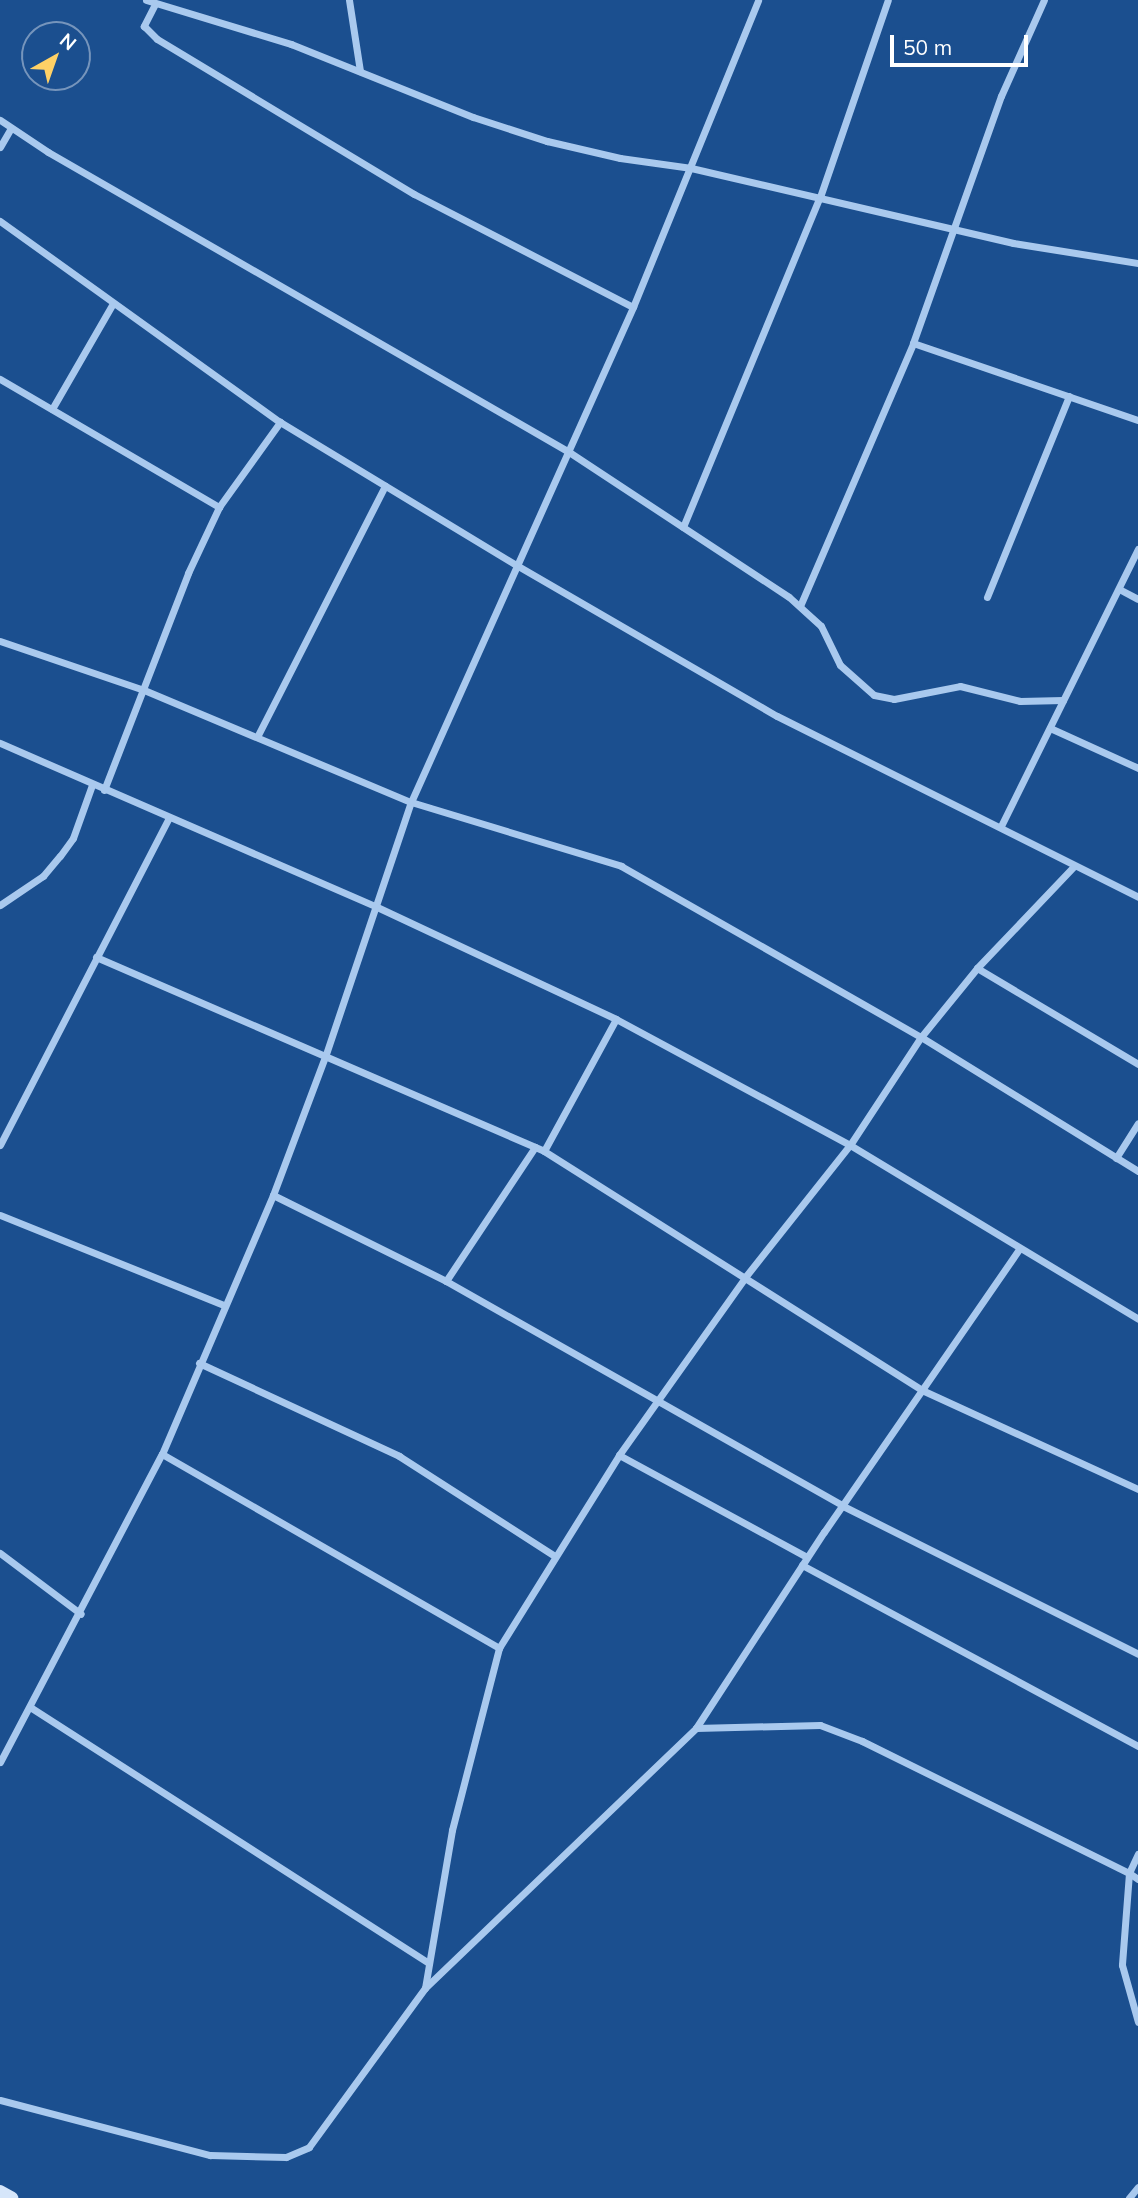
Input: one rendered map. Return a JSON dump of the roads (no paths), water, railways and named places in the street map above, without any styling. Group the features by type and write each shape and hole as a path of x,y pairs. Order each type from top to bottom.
{"street":[{"path":"146,0 292,44 473,117 547,141 691,168 955,229 1138,263"},
{"path":"349,0 360,71"},
{"path":"0,1762 81,1614 162,1454 273,1195 326,1057 411,802 633,307 758,0"},
{"path":"683,527 820,197 888,0"},
{"path":"800,606 913,343 1001,96 1044,0"},
{"path":"155,4 144,26 157,39 414,194 633,307"},
{"path":"0,120 569,452 800,606 821,626 840,665 874,695 894,699 960,686 1020,701 1063,700"},
{"path":"0,147 10,128"},
{"path":"0,221 113,305 280,422 518,566 777,716 1001,825 1074,866 1138,897"},
{"path":"52,409 113,305"},
{"path":"913,343 1138,420"},
{"path":"0,379 219,507"},
{"path":"987,597 1069,396"},
{"path":"104,790 219,507 280,422"},
{"path":"257,737 385,485"},
{"path":"1001,825 1138,549"},
{"path":"1119,589 1138,599"},
{"path":"0,640 144,691 411,802 621,866 921,1037 1138,1171"},
{"path":"1050,728 1138,768"},
{"path":"0,743 377,906 616,1019 850,1145 1138,1319"},
{"path":"0,905 43,876 60,856 73,838 92,785"},
{"path":"0,1144 169,818"},
{"path":"425,1988 452,1830 499,1648 619,1455 746,1276 850,1145 921,1037 977,968 1074,866"},
{"path":"96,957 544,1151 746,1276 924,1391 1138,1489"},
{"path":"977,968 1138,1063"},
{"path":"544,1151 616,1019"},
{"path":"1116,1158 1138,1123"},
{"path":"446,1282 535,1147"},
{"path":"273,1195 446,1282 843,1506 1138,1654"},
{"path":"0,1215 224,1305"},
{"path":"0,2100 210,2155 286,2157 309,2147 425,1988 696,1728 807,1557 924,1391 1019,1249"},
{"path":"199,1363 399,1456 555,1556"},
{"path":"162,1454 499,1648"},
{"path":"619,1455 807,1557"},
{"path":"0,1553 81,1614"},
{"path":"803,1565 1138,1746"},
{"path":"30,1707 429,1963"},
{"path":"696,1728 820,1725 863,1741 1138,1879"},
{"path":"1138,1854 1129,1873 1122,1965 1138,2022"},
{"path":"1129,2198 1138,2187"},
{"path":"0,2192 11,2198"}]}
